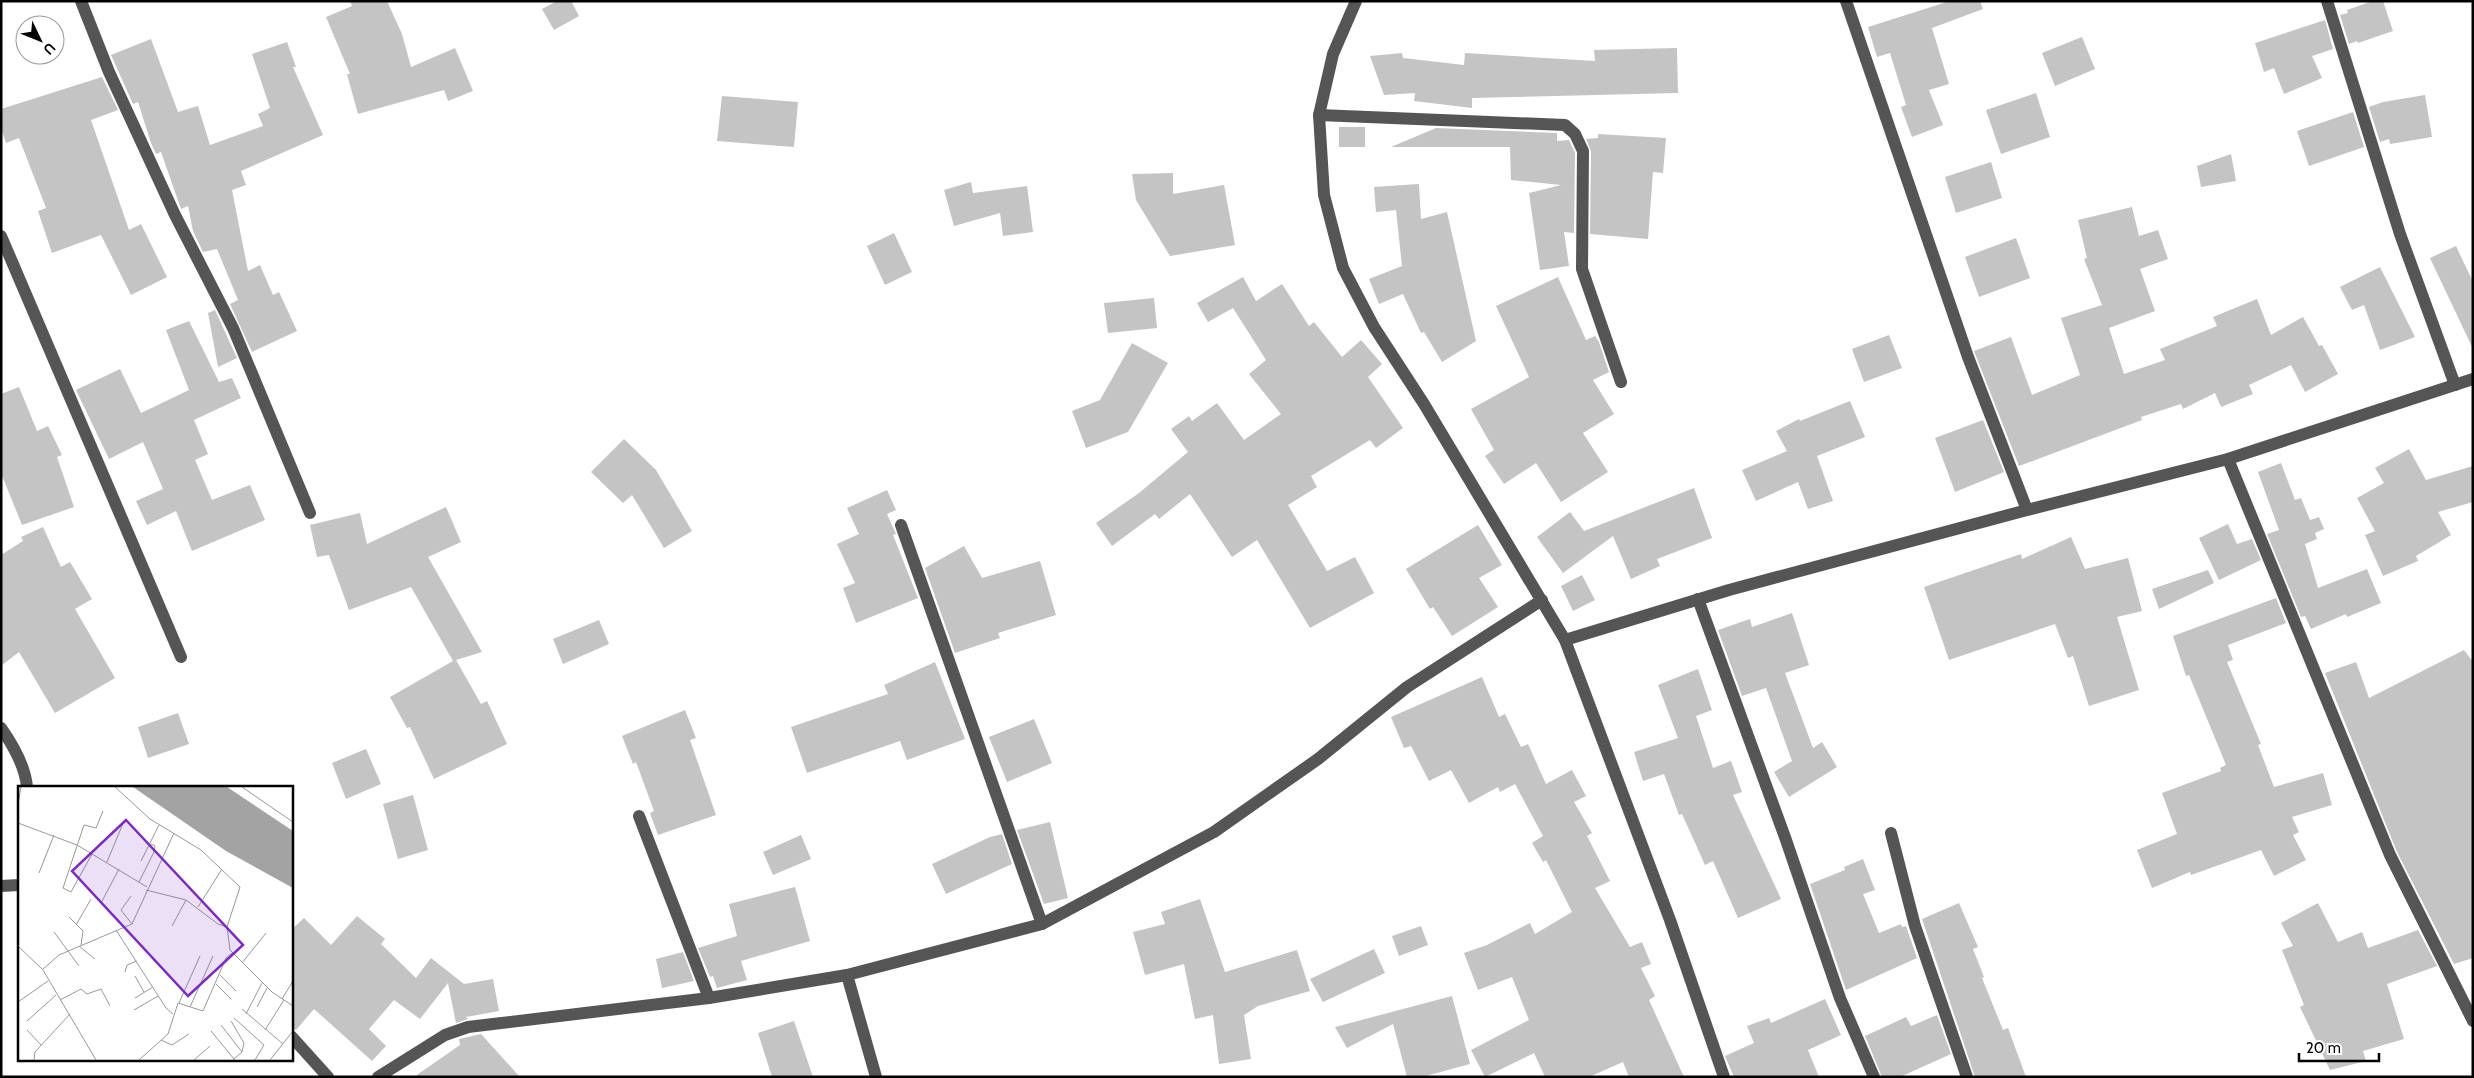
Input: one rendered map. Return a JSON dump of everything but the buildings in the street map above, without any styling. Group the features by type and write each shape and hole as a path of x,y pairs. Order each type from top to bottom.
{"street":[{"path":"81,1 109,72 174,215 233,328 310,513"},
{"path":"1356,1 1333,54 1319,115 1324,195 1343,268 1374,326 1424,404 1565,640 1670,920 1724,1077"},
{"path":"1846,1 1968,357 2027,510"},
{"path":"2327,1 2400,234 2455,385"},
{"path":"1319,115 1565,125 1575,134 1583,151 1582,269 1621,382"},
{"path":"1,236 181,657"},
{"path":"1565,640 1698,599 2027,510 2228,459 2473,379"},
{"path":"2228,459 2390,855 2473,1021"},
{"path":"901,525 1042,924"},
{"path":"1698,599 1786,840 1840,998 1865,1062 1874,1077"},
{"path":"378,1077 446,1035 468,1027 709,998 847,975 1042,924 1214,832 1318,759 1406,687 1542,600"},
{"path":"1,728 12,745 26,777 27,786"},
{"path":"639,816 709,998"},
{"path":"1891,833 1915,926 1967,1077"},
{"path":"1,886 18,883"},
{"path":"847,975 876,1077"},
{"path":"292,1037 328,1077"}]}
